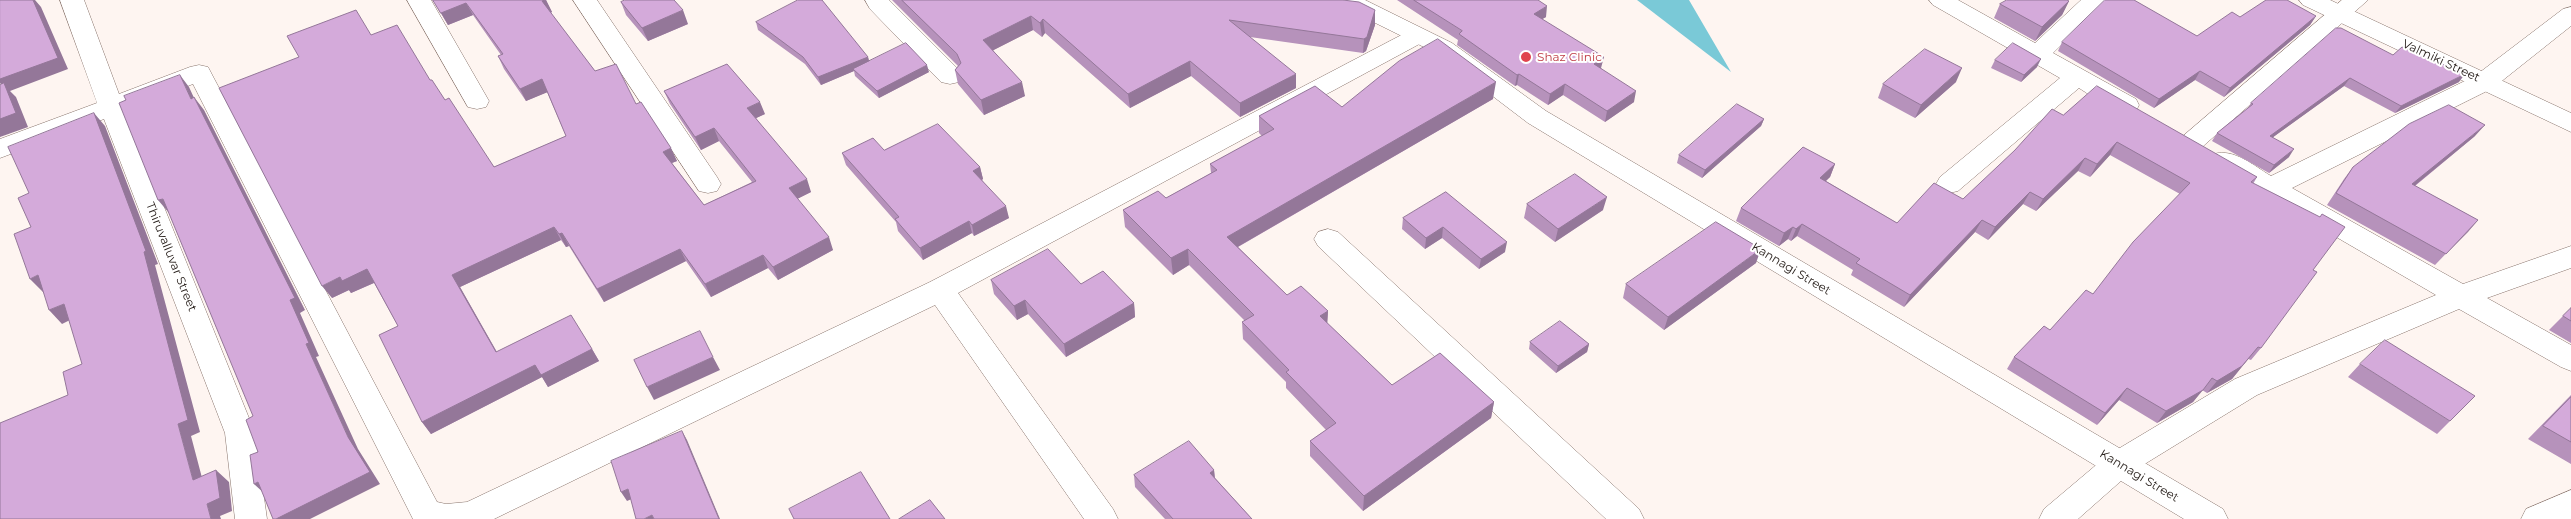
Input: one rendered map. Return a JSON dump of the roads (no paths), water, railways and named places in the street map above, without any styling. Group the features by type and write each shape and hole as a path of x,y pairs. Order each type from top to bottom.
{"street":[{"name":"Thiruvalluvar Street","path":"72,0 111,106 240,433 252,519"},
{"path":"419,0 477,101"},
{"path":"585,0 708,184"},
{"path":"877,0 878,4 950,76"},
{"name":"Kannagi Street","path":"1347,0 1366,7 1417,36 1444,48 1537,117 2212,519"},
{"path":"1940,0 2571,359"},
{"path":"2037,55 2095,0"},
{"name":"Valmiki Street","path":"2311,0 2348,7 2484,82 2571,123"},
{"path":"2192,142 2348,7"},
{"path":"2271,188 2484,82 2571,14"},
{"path":"0,149 199,73 426,513 446,518 470,515 940,290 1417,36"},
{"path":"1949,184 2076,77"},
{"path":"1328,239 1628,519"},
{"path":"2055,519 2119,464 2246,387 2461,296 2559,262 2571,256"},
{"path":"940,290 1102,519"},
{"path":"2537,519 2571,504"}],"water":[{"path":"1637,0 1689,0 1731,72"}],"place":[{"name":"Shaz Clinic","path":"1526,57"}]}
